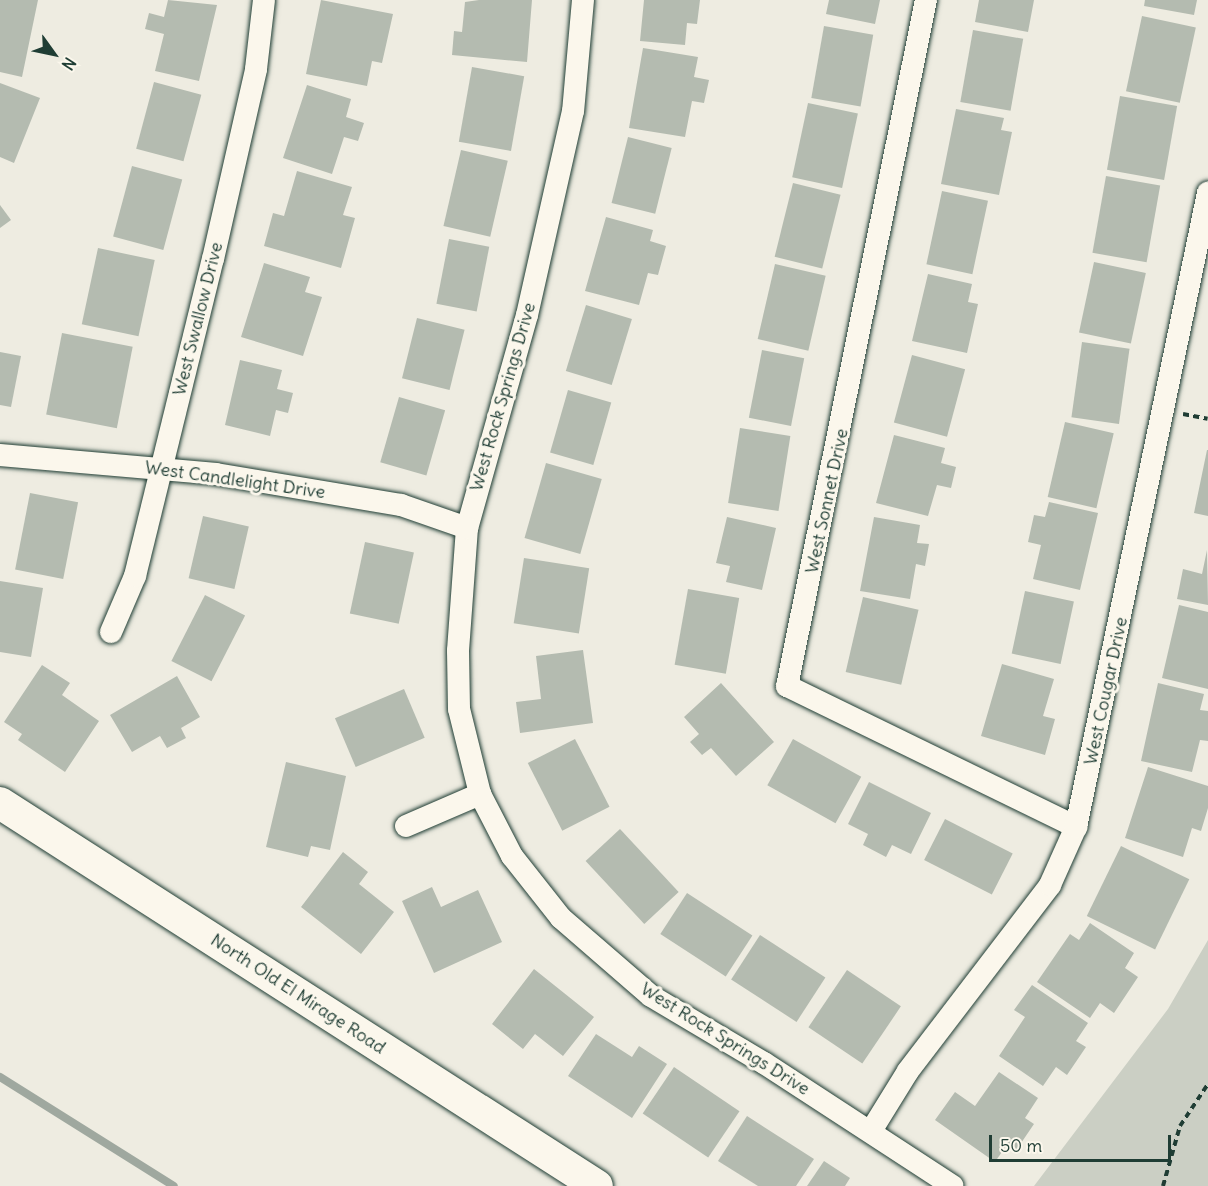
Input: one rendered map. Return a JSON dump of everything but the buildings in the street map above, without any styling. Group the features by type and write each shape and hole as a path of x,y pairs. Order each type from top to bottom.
{"street":[{"name":"West Swallow Drive","path":"111,632 135,576 162,469 256,69 264,0"},
{"name":"West Rock Springs Drive","path":"583,0 573,111 527,315 466,528 458,651 459,709 480,794 512,856 561,918 651,996 871,1131 953,1186"},
{"name":"West Sonnet Drive","path":"926,0 787,686 1076,827"},
{"name":"West Cougar Drive","path":"871,1131 908,1071 1050,885 1076,827 1208,193"},
{"name":"West Candlelight Drive","path":"0,455 216,474 400,505 466,528"},
{"path":"406,826 480,794"},
{"name":"North Old El Mirage Road","path":"0,803 597,1186"}],"path":[{"path":"1163,1186 1180,1126 1208,1084"}],"shaded area":[{"path":"1208,940 1208,1186 1034,1186 1168,1009"}],"waterway":[{"path":"0,1077 174,1186"}]}
